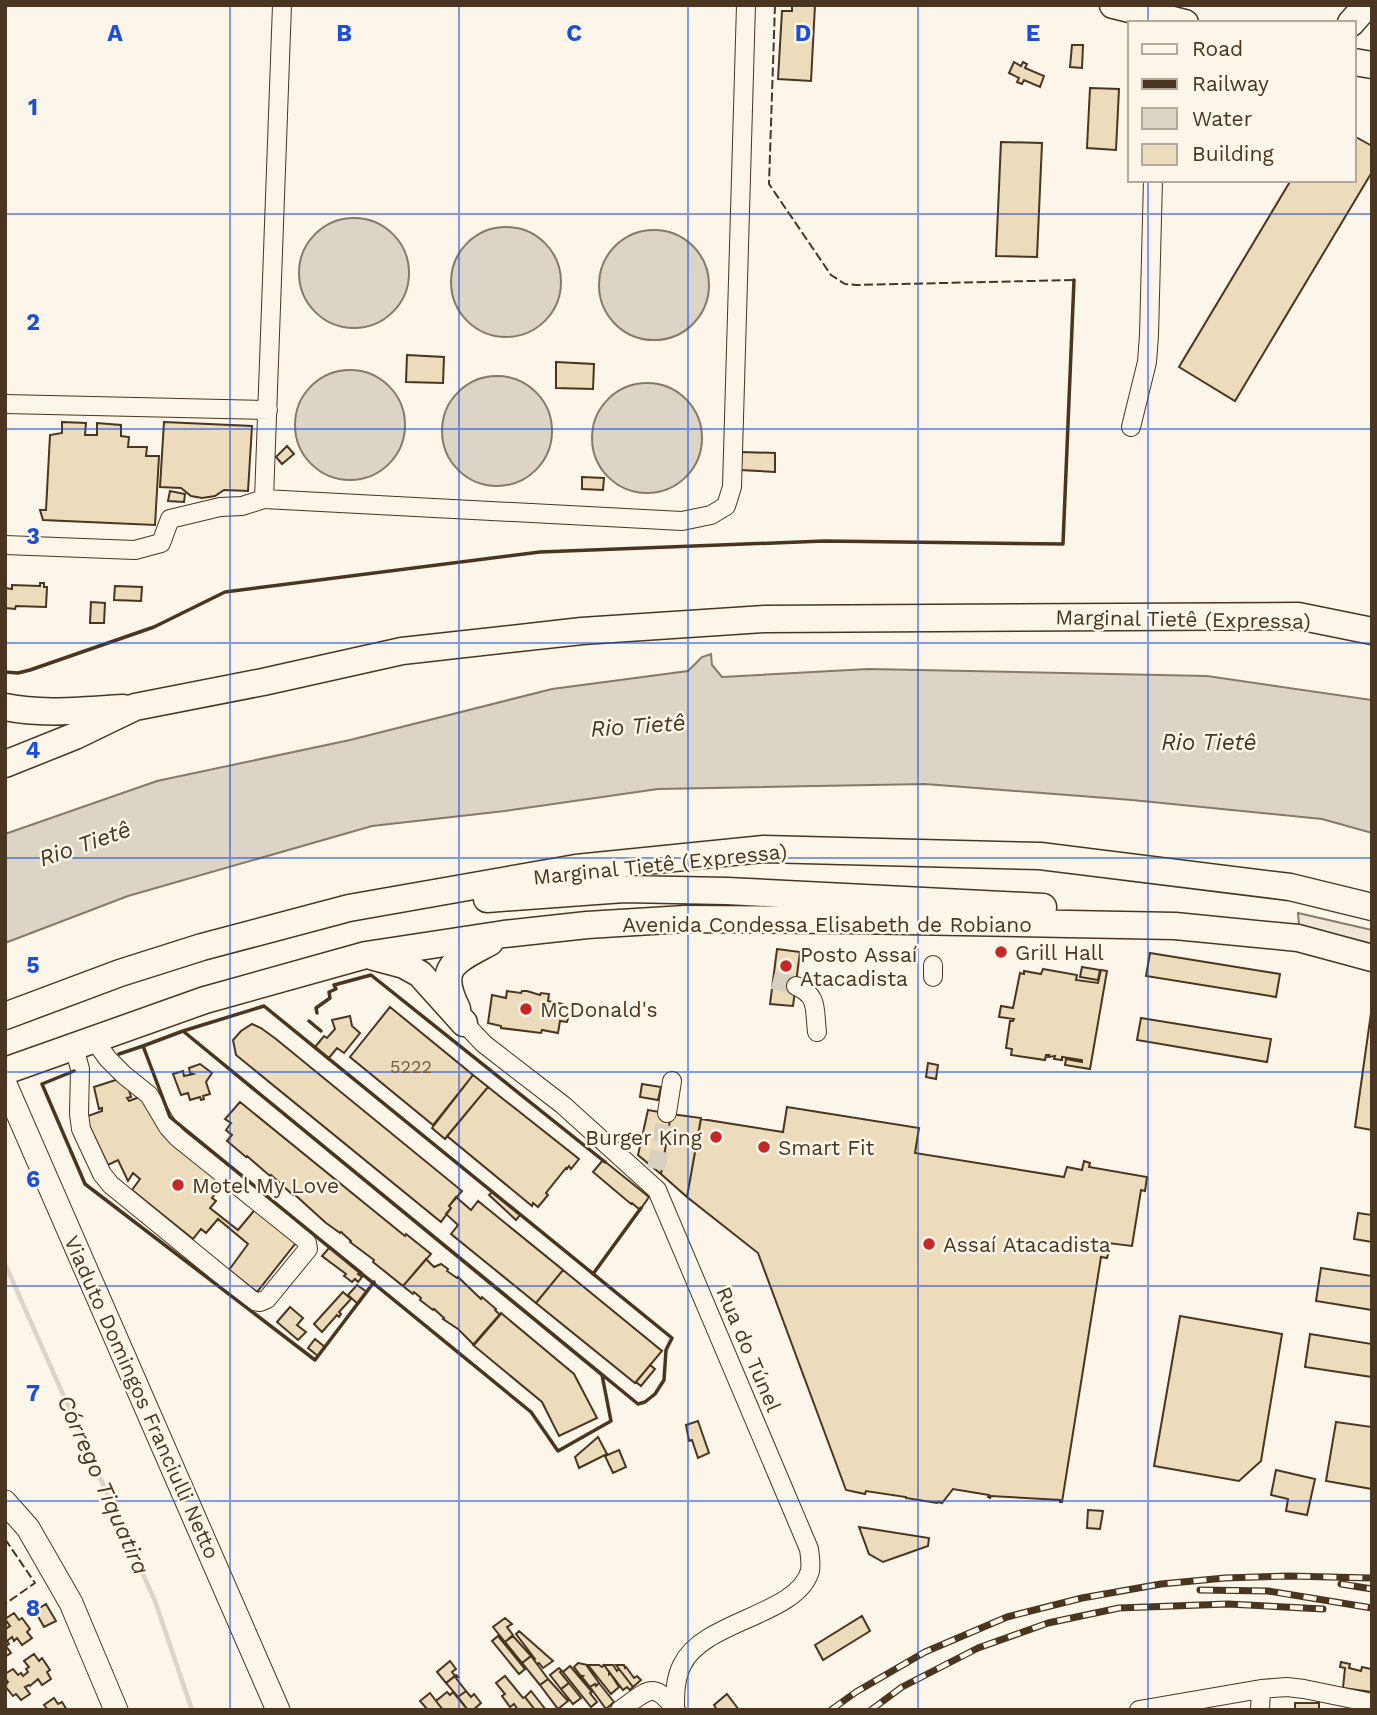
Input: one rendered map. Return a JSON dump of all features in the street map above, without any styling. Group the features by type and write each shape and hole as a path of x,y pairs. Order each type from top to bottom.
{"highway":[{"path":"1113,5 1144,18 1169,21"},
{"path":"1353,21 1367,5"},
{"path":"1298,616 1372,615"},
{"name":"Marginal Tietê (Expressa)","path":"5,764 75,736 135,707 402,651 582,631 765,619 1298,616 1372,631"},
{"path":"5,706 53,712 135,707"},
{"name":"Marginal Tietê (Expressa)","path":"5,1016 120,973 202,947 349,908 576,868 764,849 1040,856 1290,887 1372,908"},
{"path":"349,908 624,889 727,891 1189,914 1259,925 1298,938"},
{"name":"Avenida Condessa Elisabeth de Robiano","path":"5,1071 205,1000 366,954 587,925 699,919 1175,926 1298,938 1372,958"},
{"path":"464,1023 450,992 449,973 460,958 504,934"},
{"path":"366,954 404,965 420,974 464,1023"}],"main road":[{"name":"Viaduto Domingos Franciulli Netto","path":"5,1084 278,1710"},
{"path":"5,1502 28,1528 71,1603 116,1710"}],"street":[{"path":"264,499 282,5"},
{"path":"5,545 135,550 161,543 170,519 220,507 242,506 264,499 682,521 711,515 726,506 732,487 746,5"},
{"path":"1131,427 1147,362 1153,182"},
{"path":"5,404 268,410"},
{"path":"796,986 806,990 813,998 817,1032"},
{"name":"Rua do Túnel","path":"464,1023 484,1044 653,1176 809,1549 810,1569 803,1586 789,1598 714,1635 696,1647 682,1664 675,1685 676,1709"},
{"path":"84,1043 108,1059 149,1095 168,1127 178,1138 304,1238 308,1249 268,1298 260,1302 253,1301 111,1185 102,1174 82,1129 79,1114 80,1069 84,1043"},
{"path":"667,1113 672,1081"},
{"path":"1139,1710 1287,1687 1372,1703"},
{"path":"1260,1710 1261,1689"},
{"path":"620,1710 654,1690 676,1709"}],"shaded area":[{"path":"1298,913 1372,930 1372,944 1299,925"}],"water":[{"path":"354,218 375,222 393,234 405,252 409,273 405,294 393,312 375,324 354,328 333,324 315,312 303,294 299,273 303,252 315,234 333,222"},
{"path":"506,227 527,231 545,243 557,261 561,282 557,303 545,321 527,333 506,337 485,333 467,321 455,303 451,282 455,261 467,243 485,231"},
{"path":"654,230 675,234 693,246 705,264 709,285 705,306 693,324 675,336 654,340 633,336 615,324 603,306 599,285 603,264 615,246 633,234"},
{"path":"350,370 371,374 389,386 401,404 405,425 401,446 389,464 371,476 350,480 329,476 311,464 299,446 295,425 299,404 311,386 329,374"},
{"path":"497,376 518,380 536,392 548,410 552,431 548,452 536,470 518,482 497,486 476,482 458,470 446,452 442,431 446,410 458,392 476,380"},
{"path":"647,383 668,387 686,399 698,417 702,438 698,459 686,477 668,489 647,493 626,489 608,477 596,459 592,438 596,417 608,399 626,387"},
{"name":"Rio Tietê","path":"711,654 712,665 722,677 868,669 1207,676 1372,700 1372,833 1322,819 1132,800 925,784 658,789 505,811 372,826 128,896 5,943 5,834 157,781 350,740 552,689 688,671 702,657"}],"building":[{"path":"792,5 815,5 811,81 778,79 782,11 792,11"},
{"path":"1072,45 1083,45 1082,68 1070,67"},
{"path":"1014,62 1021,66 1023,62 1027,64 1025,68 1044,76 1040,87 1024,80 1022,84 1017,82 1019,78 1009,73"},
{"path":"1090,88 1119,89 1116,150 1087,148"},
{"path":"1356,137 1372,146 1372,172 1235,401 1179,367 1290,182 1356,182"},
{"path":"1001,142 1042,143 1037,257 996,256"},
{"path":"407,355 444,357 443,383 406,382"},
{"path":"556,362 594,364 593,389 556,388"},
{"path":"62,422 86,423 85,435 97,435 97,423 121,425 121,436 129,437 128,447 147,447 146,456 159,456 155,525 43,520 40,510 46,510 50,435 62,433"},
{"path":"164,422 252,426 248,491 224,490 215,496 202,498 191,496 181,488 160,487"},
{"path":"287,446 294,454 282,464 276,457"},
{"path":"741,452 775,453 775,472 740,470"},
{"path":"582,477 604,478 603,490 582,489"},
{"path":"170,491 185,494 184,502 168,501"},
{"path":"40,583 47,587 46,607 5,608 5,588 12,589 12,585 40,586"},
{"path":"115,586 142,587 141,601 114,600"},
{"path":"91,602 105,603 104,623 90,623"},
{"name":"Posto Assaí Atacadista","path":"777,949 800,952 793,1006 770,1004"},
{"path":"1150,953 1280,974 1276,997 1146,976"},
{"path":"1082,967 1100,970 1098,980 1080,977"},
{"path":"1043,969 1077,975 1076,980 1098,983 1101,970 1107,971 1090,1069 1065,1065 1066,1059 1082,1060 1062,1057 1062,1060 1054,1059 1055,1056 1048,1057 1049,1055 1046,1055 1045,1060 1011,1055 1012,1049 1006,1048 1010,1021 1014,1019 999,1017 1001,1006 1013,1008 1020,973 1024,974 1024,971 1041,974"},
{"name":"McDonald's","path":"507,991 549,994 548,1001 563,1004 561,1014 569,1015 567,1022 560,1021 558,1033 501,1028 488,1023 492,995 506,998"},
{"path":"1372,1006 1372,1130 1355,1127"},
{"path":"390,1007 473,1075 433,1125 350,1057"},
{"path":"350,1016 352,1026 360,1033 344,1053 337,1048 328,1059 315,1047 324,1036 327,1038 335,1029 332,1020"},
{"path":"1141,1018 1271,1039 1267,1062 1137,1040"},
{"path":"252,1024 276,1039 462,1191 449,1206 451,1208 441,1222 236,1055 233,1040"},
{"path":"928,1063 938,1065 936,1079 926,1077"},
{"path":"200,1064 212,1073 206,1082 210,1094 203,1096 204,1099 201,1100 200,1097 190,1100 188,1093 181,1095 173,1074 183,1071 184,1076 193,1074 189,1068"},
{"path":"473,1075 488,1087 445,1139 432,1128"},
{"name":"Motel My Love","path":"125,1077 131,1097 127,1098 129,1101 147,1094 225,1179 216,1189 218,1190 212,1198 216,1201 210,1208 238,1230 258,1206 299,1239 257,1292 229,1270 248,1244 218,1219 206,1233 201,1229 193,1239 132,1190 140,1179 133,1173 128,1181 118,1160 108,1165 85,1117 102,1111 102,1108 99,1109 94,1087"},
{"path":"642,1084 661,1087 658,1100 640,1097"},
{"path":"488,1087 579,1159 571,1169 569,1166 566,1168 538,1207 533,1203 532,1206 447,1136"},
{"path":"240,1102 405,1236 406,1234 431,1254 403,1286 341,1232 326,1223 227,1141 232,1135 226,1130 231,1123 225,1119"},
{"path":"787,1107 919,1128 915,1153 1064,1177 1067,1167 1082,1170 1084,1161 1090,1163 1089,1167 1147,1177 1145,1191 1141,1190 1132,1246 1108,1243 1107,1258 1101,1257 1062,1502 990,1498 989,1495 953,1489 942,1503 937,1503 846,1490 758,1253 687,1197 701,1119 783,1132"},
{"path":"648,1110 671,1114 661,1174 638,1155"},
{"path":"671,1114 701,1118 687,1197 661,1174"},
{"path":"603,1160 649,1197 640,1210 593,1172"},
{"path":"492,1192 520,1215 516,1220 489,1195"},
{"path":"456,1197 471,1210 478,1201 563,1270 536,1303 451,1234 458,1225 446,1214"},
{"path":"1358,1213 1372,1215 1372,1242 1354,1239"},
{"path":"330,1247 361,1272 358,1274 362,1277 358,1282 355,1279 352,1282 344,1276 346,1274 322,1256"},
{"path":"426,1259 434,1267 441,1264 448,1269 447,1271 458,1277 500,1315 474,1345 414,1292 413,1294 403,1286"},
{"path":"1321,1268 1372,1276 1372,1310 1316,1301"},
{"path":"563,1270 662,1351 635,1383 536,1303"},
{"path":"357,1285 367,1292 358,1304 348,1295"},
{"path":"343,1292 351,1299 339,1312 339,1317 337,1315 322,1332 314,1324"},
{"path":"290,1307 303,1318 297,1325 306,1332 298,1340 277,1322"},
{"path":"501,1313 574,1374 597,1418 559,1436 542,1402 473,1345"},
{"path":"1180,1316 1282,1334 1261,1461 1239,1481 1154,1466"},
{"path":"1310,1334 1372,1344 1372,1377 1305,1367"},
{"path":"315,1339 325,1347 318,1356 308,1348"},
{"path":"650,1365 655,1369 641,1386 636,1382"},
{"path":"698,1421 709,1453 698,1458 692,1440 689,1441 686,1425"},
{"path":"1336,1422 1372,1427 1372,1489 1326,1481"},
{"path":"598,1437 607,1454 579,1468 575,1457"},
{"path":"619,1450 626,1467 613,1473 605,1456"},
{"path":"1276,1470 1315,1479 1307,1515 1286,1511 1288,1499 1271,1495"},
{"path":"1088,1510 1103,1511 1100,1529 1087,1528"},
{"path":"859,1527 929,1538 928,1546 883,1562 869,1554"},
{"path":"46,1604 56,1621 44,1627 35,1611"},
{"path":"14,1613 19,1620 22,1618 30,1629 27,1632 32,1638 22,1645 17,1638 14,1641 12,1637 6,1646 11,1653 5,1657 5,1627 10,1626 5,1619"},
{"path":"862,1616 870,1631 823,1660 815,1645"},
{"path":"505,1618 512,1624 507,1627 513,1635 505,1642 493,1627"},
{"path":"519,1631 553,1661 543,1668 537,1664 516,1634"},
{"path":"498,1636 525,1669 519,1674 492,1641"},
{"path":"513,1636 531,1656 522,1663 505,1642"},
{"path":"34,1654 39,1661 42,1658 50,1670 47,1672 51,1679 42,1685 38,1679 25,1687 30,1694 21,1700 16,1694 13,1696 5,1686 8,1682 5,1674 13,1669 23,1676 29,1667 24,1661"},
{"path":"531,1656 548,1679 540,1685 522,1663"},
{"path":"450,1661 456,1669 452,1672 455,1676 446,1683 437,1672"},
{"path":"1341,1662 1350,1664 1349,1668 1361,1671 1362,1667 1371,1669 1372,1692 1343,1688 1345,1668 1340,1667"},
{"path":"578,1663 588,1665 599,1683 596,1686 595,1684 590,1687 581,1676 574,1667"},
{"path":"588,1665 604,1665 619,1687 611,1694"},
{"path":"604,1665 613,1665 617,1671 619,1669 633,1687 623,1690"},
{"path":"616,1665 624,1665 634,1678 637,1676 641,1680 633,1687"},
{"path":"570,1666 592,1692 590,1693 597,1702 591,1707 563,1672"},
{"path":"559,1668 569,1683 561,1689 550,1675"},
{"path":"456,1675 466,1691 458,1697 446,1683"},
{"path":"505,1676 535,1710 518,1710 514,1704 510,1707 502,1696 505,1694 496,1683"},
{"path":"548,1679 568,1701 558,1709 540,1685"},
{"path":"569,1683 581,1698 573,1704 561,1689"},
{"path":"599,1683 614,1702 606,1709 590,1687"},
{"path":"466,1691 471,1697 474,1694 481,1703 473,1710 468,1710 458,1697"},
{"path":"531,1691 546,1710 535,1710 525,1697"},
{"path":"447,1692 450,1695 453,1692 468,1710 443,1710 436,1701"},
{"path":"430,1693 443,1710 428,1710 420,1701"},
{"path":"727,1694 739,1710 717,1710 714,1705"},
{"path":"54,1698 58,1704 62,1702 67,1710 48,1710 44,1705"},
{"path":"1295,1703 1319,1703 1319,1710 1295,1710"}],"waterway":[{"name":"Córrego Tiquatira","path":"5,1264 155,1601 192,1710"}],"tunnel":[{"path":"773,980 796,986"},
{"path":"656,1169 667,1113"}],"railway":[{"path":"831,1710 856,1692 925,1652 1007,1617 1082,1598 1161,1584 1225,1578 1372,1578"},
{"path":"1341,1584 1372,1589"},
{"path":"1200,1590 1268,1591 1372,1608"},
{"path":"871,1710 902,1687 978,1648 1048,1623 1119,1608 1228,1604 1323,1609"}],"fence":[{"path":"775,5 769,184 831,275 845,284 856,285 1074,280"},
{"path":"5,1539 35,1583 5,1604"}],"wall":[{"path":"5,672 30,670 154,627 225,592 540,552 824,541 1063,544 1074,280"},
{"path":"317,1013 316,1008 330,998 329,992 336,989 334,985 371,975 605,1162"},
{"path":"264,1006 672,1338 666,1350 664,1380 655,1394 638,1404 183,1031 264,1006"},
{"path":"309,1021 321,1031"},
{"path":"183,1031 602,1375 611,1421 558,1451 531,1412 170,1117 143,1046 183,1031"},
{"path":"119,1054 143,1046 144,1048"},
{"path":"74,1071 42,1084 85,1184 315,1360 374,1282"},
{"path":"591,1272 593,1274 641,1208"}],"place":[{"name":"Grill Hall","path":"1001,952"},
{"name":"Posto Assaí Atacadista","path":"786,966"},
{"name":"McDonald's","path":"526,1009"},
{"name":"Burger King","path":"716,1137"},
{"name":"Smart Fit","path":"764,1147"},
{"name":"Motel My Love","path":"178,1185"},
{"name":"Assaí Atacadista","path":"929,1244"}]}
